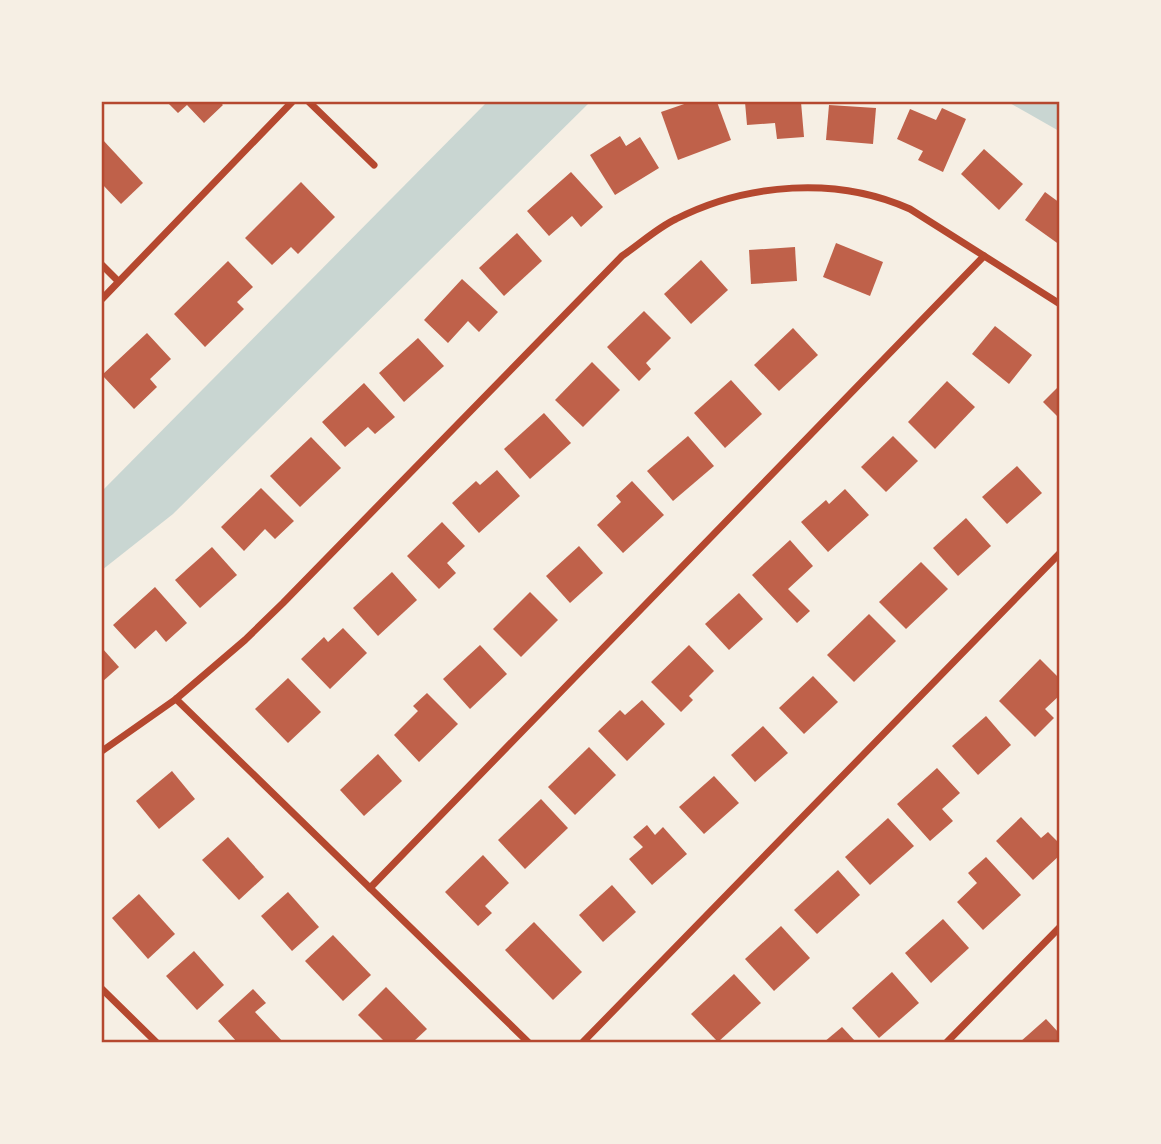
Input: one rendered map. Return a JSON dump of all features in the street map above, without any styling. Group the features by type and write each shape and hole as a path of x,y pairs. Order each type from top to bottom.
{"street":[{"path":"102,299 292,102"},
{"path":"309,102 374,165"},
{"path":"102,751 176,699 245,640 622,256 674,220 718,201 756,192 798,187 846,190 910,209 1059,304"},
{"path":"370,888 984,257"},
{"path":"102,265 118,281"},
{"path":"583,1042 1059,553"},
{"path":"176,699 528,1042"},
{"path":"947,1042 1059,927"},
{"path":"102,989 156,1042"}],"shaded area":[{"path":"487,102 590,102 173,514 102,570 102,491"},
{"path":"1008,102 1059,102 1059,131"}],"building":[{"path":"167,102 220,102 223,105 204,123 187,105 178,113"},
{"path":"690,102 717,102 731,140 678,160 661,112"},
{"path":"745,102 801,102 804,137 777,139 775,123 747,125"},
{"path":"829,105 876,108 873,144 826,140"},
{"path":"942,108 966,119 943,172 918,160 923,151 897,139 910,109 936,120"},
{"path":"620,136 626,146 640,137 659,168 615,195 590,155"},
{"path":"102,139 143,183 121,204 102,184"},
{"path":"984,149 1023,184 999,210 961,174"},
{"path":"571,172 603,207 581,227 572,216 549,236 527,211"},
{"path":"301,182 335,217 298,254 291,247 272,265 245,238"},
{"path":"1045,192 1060,203 1060,245 1025,220"},
{"path":"517,233 542,261 504,296 479,268"},
{"path":"836,243 883,262 870,296 823,277"},
{"path":"795,247 797,281 751,284 749,250"},
{"path":"701,260 728,290 691,324 664,294"},
{"path":"228,261 253,287 237,302 244,309 205,347 174,314"},
{"path":"462,279 498,312 479,332 468,321 448,343 424,320"},
{"path":"644,311 671,338 646,363 651,369 639,381 607,347"},
{"path":"995,326 1032,355 1009,384 972,354"},
{"path":"793,328 818,355 779,391 754,365"},
{"path":"147,333 171,359 150,379 157,387 134,409 102,375"},
{"path":"418,338 444,366 404,402 379,373"},
{"path":"592,362 620,390 583,427 555,400"},
{"path":"731,380 762,414 725,448 694,413"},
{"path":"947,381 975,407 935,449 908,422"},
{"path":"364,383 395,417 375,434 368,427 345,447 322,422"},
{"path":"1060,385 1060,419 1043,402"},
{"path":"544,413 571,443 530,479 504,449"},
{"path":"688,436 714,466 673,501 647,471"},
{"path":"893,436 918,461 886,492 861,467"},
{"path":"311,437 341,468 300,507 270,476"},
{"path":"1017,466 1042,493 1007,524 982,497"},
{"path":"497,470 520,496 479,533 452,503 476,481 480,485"},
{"path":"632,481 664,515 623,553 597,525 621,502 616,496"},
{"path":"261,488 294,521 275,539 265,529 244,551 221,527"},
{"path":"845,489 869,515 828,552 801,522 826,500 829,504"},
{"path":"966,518 991,546 958,576 933,548"},
{"path":"442,522 465,546 447,563 456,573 439,589 407,556"},
{"path":"790,540 813,566 788,589 810,611 797,623 752,575"},
{"path":"579,546 603,573 570,603 546,576"},
{"path":"212,547 237,575 200,608 175,580"},
{"path":"921,562 948,589 906,629 879,602"},
{"path":"392,572 417,600 378,636 353,608"},
{"path":"155,587 187,623 166,642 156,630 135,649 113,625"},
{"path":"530,592 558,620 521,657 493,629"},
{"path":"739,593 763,619 729,650 705,624"},
{"path":"869,614 896,641 854,682 827,655"},
{"path":"343,628 367,653 330,689 301,659 324,637 328,642"},
{"path":"480,645 507,674 470,709 443,679"},
{"path":"689,645 714,671 689,696 693,700 681,712 651,682"},
{"path":"102,648 119,667 102,682"},
{"path":"1040,659 1060,679 1060,695 1045,709 1054,718 1035,737 999,701"},
{"path":"813,676 838,702 804,734 779,708"},
{"path":"288,678 321,712 288,743 255,709"},
{"path":"427,693 458,724 419,762 394,735 418,711 413,706"},
{"path":"642,700 665,724 627,761 598,731 620,710 625,715"},
{"path":"986,716 1011,745 978,775 952,746"},
{"path":"763,726 788,753 755,782 731,755"},
{"path":"589,747 616,775 575,815 548,787"},
{"path":"378,754 402,781 364,816 340,790"},
{"path":"937,768 960,793 942,809 953,821 930,841 897,804"},
{"path":"172,771 195,799 159,829 136,801"},
{"path":"714,776 739,803 704,834 679,807"},
{"path":"541,799 568,828 525,869 498,840"},
{"path":"1021,817 1041,838 1048,832 1060,844 1060,855 1033,880 996,841"},
{"path":"888,818 914,846 870,885 845,857"},
{"path":"647,825 655,835 663,827 687,854 652,885 629,859 643,847 633,837"},
{"path":"228,837 264,877 239,900 202,860"},
{"path":"483,855 509,883 485,906 492,913 478,926 445,892"},
{"path":"986,857 1021,895 983,930 957,902 977,883 968,873"},
{"path":"838,870 860,895 817,934 794,910"},
{"path":"612,885 636,912 603,942 579,915"},
{"path":"288,892 319,927 292,951 261,916"},
{"path":"139,894 175,934 148,959 112,918"},
{"path":"943,919 969,948 931,983 905,953"},
{"path":"534,922 582,972 553,1000 505,950"},
{"path":"781,926 810,958 774,991 745,959"},
{"path":"333,935 371,975 343,1001 305,961"},
{"path":"194,951 224,985 197,1010 166,976"},
{"path":"892,972 919,1003 879,1038 852,1008"},
{"path":"734,974 761,1003 718,1042 691,1014"},
{"path":"386,987 427,1029 413,1042 385,1042 358,1015"},
{"path":"253,989 266,1003 255,1012 283,1042 237,1042 218,1021"},
{"path":"1046,1019 1060,1034 1060,1042 1020,1042"},
{"path":"842,1027 856,1042 824,1042"}]}
